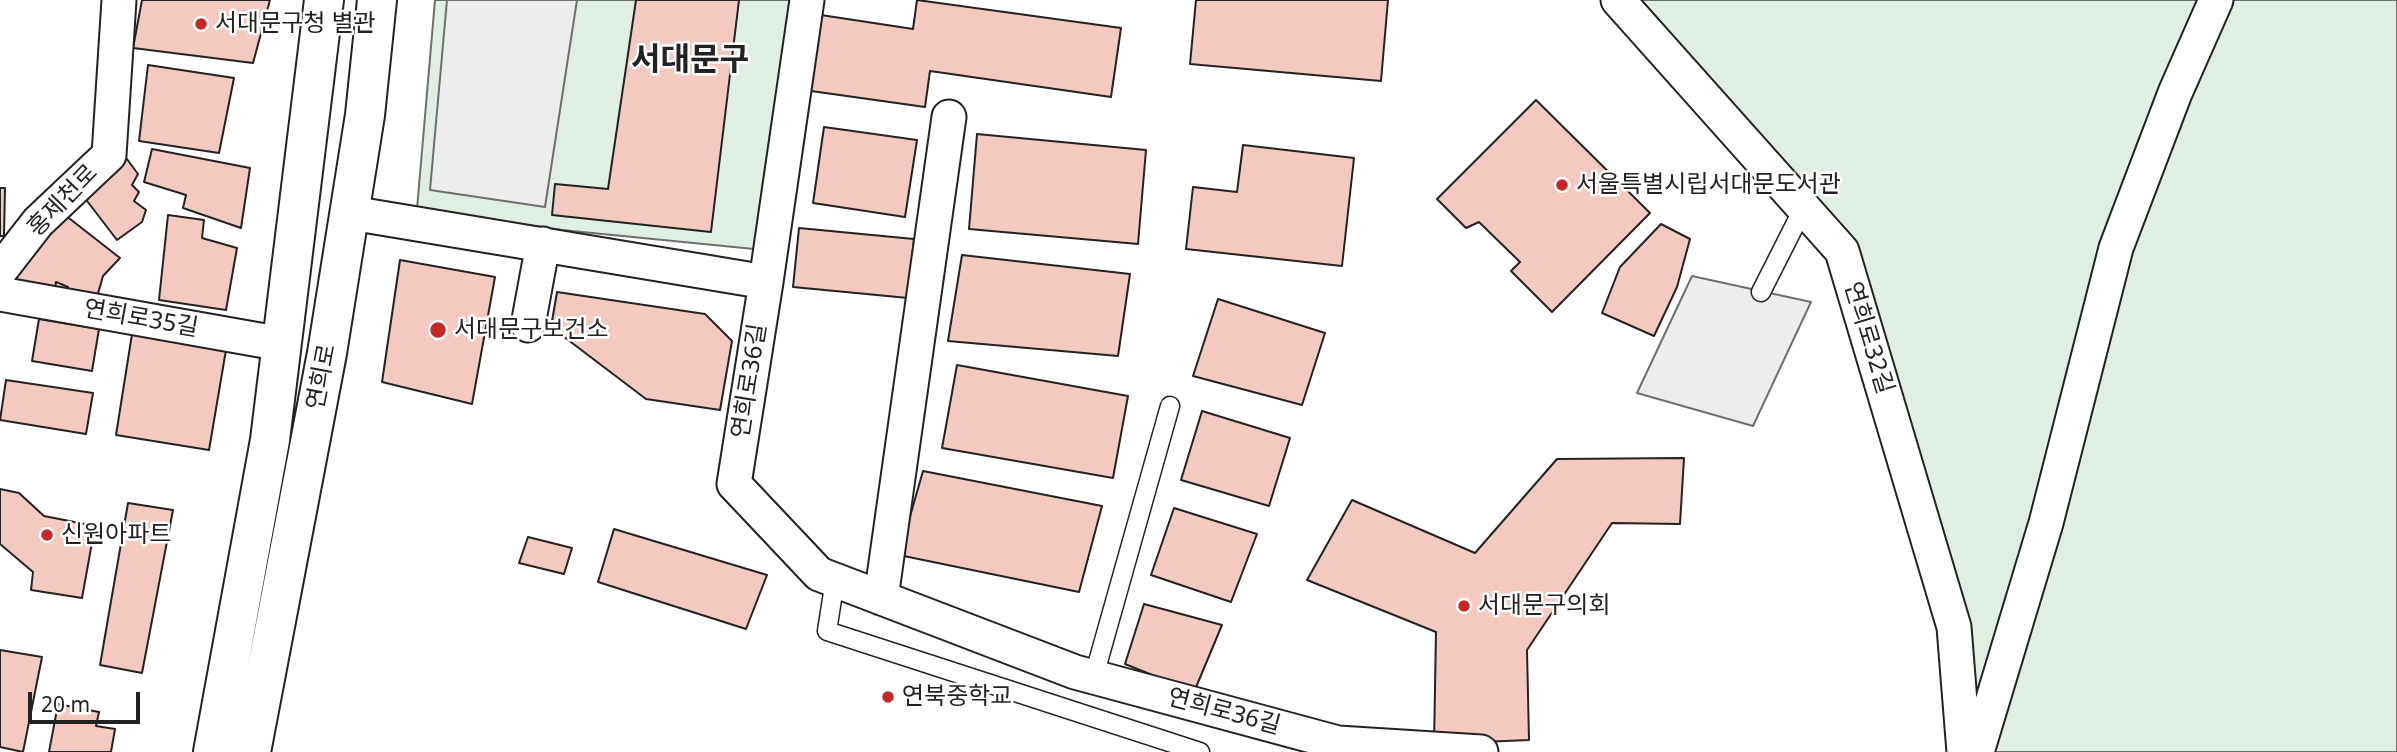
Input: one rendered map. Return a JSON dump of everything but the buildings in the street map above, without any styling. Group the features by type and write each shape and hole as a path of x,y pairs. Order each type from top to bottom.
{"main road":[{"name":"연희로","path":"212,752 270,440 324,0"},
{"name":"연희로","path":"251,752 351,213 377,0"}],"street":[{"name":"홍제천로","path":"0,271 38,222 109,155 120,0"},
{"path":"351,213 766,282 807,0"},
{"name":"연희로32길","path":"1618,0 1842,251 1954,627 1964,752"},
{"path":"1977,752 2046,523 2116,248 2175,93 2216,0"},
{"path":"881,598 949,117"},
{"path":"528,325 543,244"},
{"name":"연희로36길","path":"766,282 733,484 819,574 1094,677 1338,743 1481,752"},
{"name":"연희로35길","path":"0,294 282,344"}],"lane":[{"path":"1762,292 1803,209"},
{"path":"1094,677 1170,406"},
{"path":"835,580 827,631 1200,752"}],"green space":[{"path":"435,0 794,0 754,249 562,230 417,209"},
{"path":"1620,0 2397,0 2397,752 1964,752 1954,627 1842,251"}],"shaded area":[{"path":"447,0 577,0 545,207 430,190"},
{"path":"1692,276 1811,302 1753,426 1637,393"}],"place":[{"name":"서대문구청 별관","path":"201,24"},
{"name":"서울특별시립서대문도서관","path":"1562,185"},
{"name":"서대문구보건소","path":"438,330"},
{"name":"신원아파트","path":"47,535"},
{"name":"서대문구의회","path":"1464,606"},
{"name":"연북중학교","path":"888,697"}],"district":[{"name":"서대문구","path":"690,61"}]}
